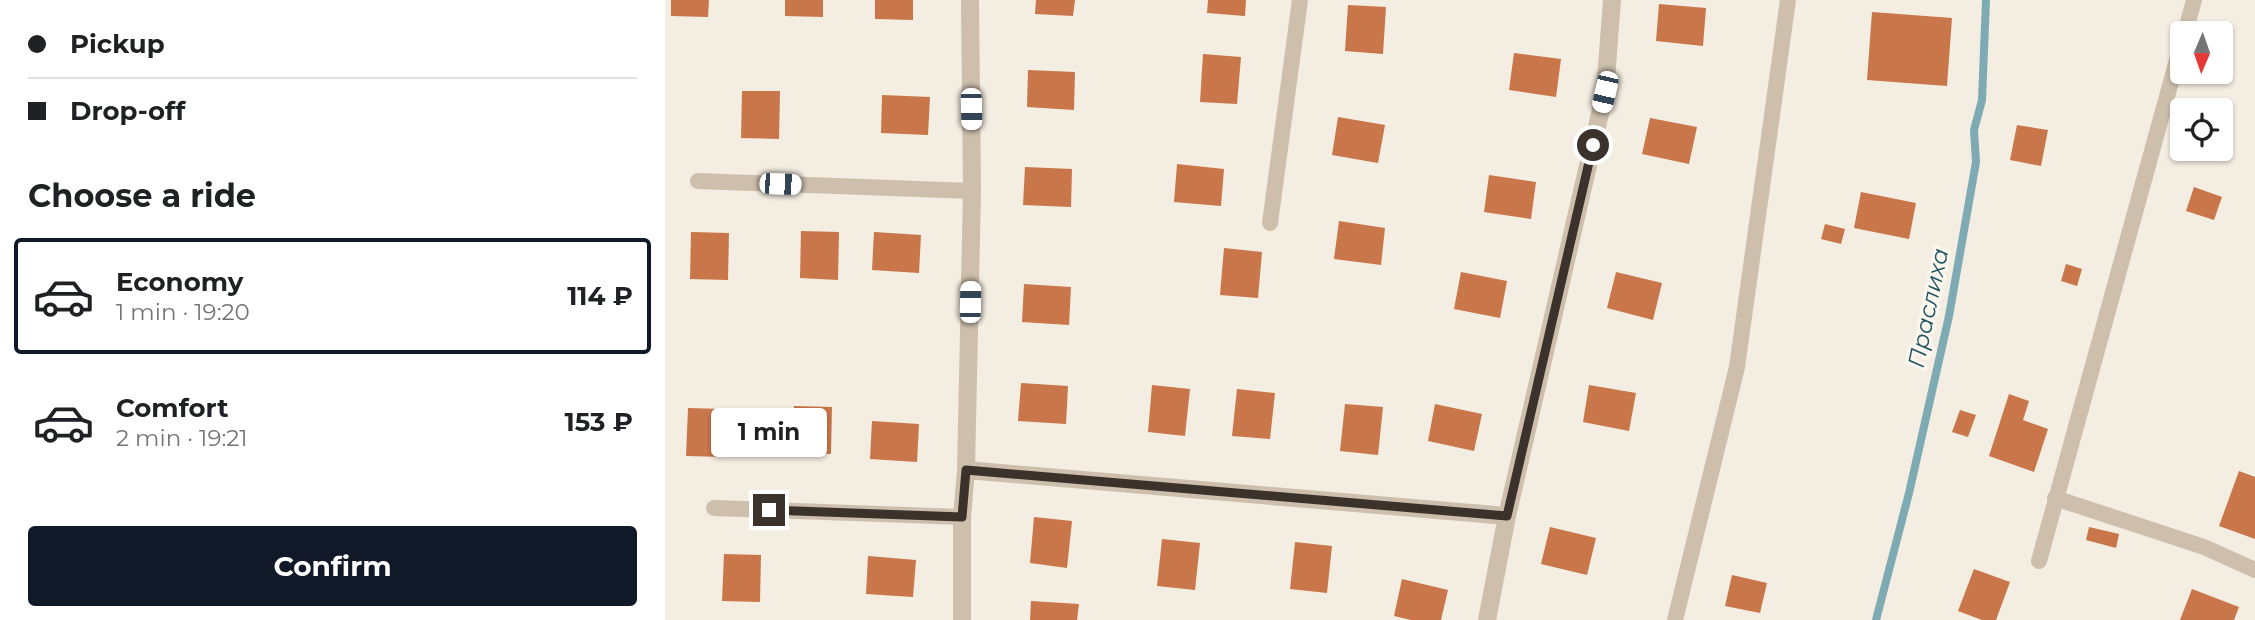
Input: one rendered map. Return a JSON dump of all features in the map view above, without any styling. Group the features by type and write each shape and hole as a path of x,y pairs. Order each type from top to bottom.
{"street":[{"path":"962,620 962,517 966,470 972,191 970,0"},
{"path":"1487,620 1507,516 1605,92 1612,0"},
{"path":"966,470 1507,516"}],"lane":[{"path":"1270,223 1300,0"},
{"path":"1675,620 1737,367 1788,0"},
{"path":"2188,21 2194,0"},
{"path":"2039,561 2170,84"},
{"path":"698,181 972,191"},
{"path":"2055,498 2204,547 2255,570"},
{"path":"714,508 962,517"}],"building":[{"path":"671,0 709,0 708,17 671,16"},
{"path":"785,0 823,0 823,17 785,16"},
{"path":"875,0 913,0 913,20 875,19"},
{"path":"1036,0 1075,0 1073,16 1035,14"},
{"path":"1208,0 1246,0 1245,16 1207,13"},
{"path":"1659,4 1706,8 1703,46 1656,41"},
{"path":"1348,5 1386,7 1383,54 1345,51"},
{"path":"1872,12 1952,18 1947,86 1867,80"},
{"path":"1514,53 1561,59 1556,97 1509,90"},
{"path":"1203,54 1241,57 1237,104 1200,102"},
{"path":"1028,70 1075,72 1074,110 1027,107"},
{"path":"742,91 780,91 779,139 741,138"},
{"path":"882,95 930,97 928,135 881,133"},
{"path":"1338,117 1385,125 1378,163 1332,155"},
{"path":"1650,118 1697,127 1689,164 1642,154"},
{"path":"2017,125 2048,130 2041,166 2010,160"},
{"path":"1177,164 1224,169 1221,206 1174,202"},
{"path":"1025,167 1072,169 1071,207 1023,205"},
{"path":"1489,175 1536,182 1531,219 1484,212"},
{"path":"2194,187 2222,197 2214,220 2186,211"},
{"path":"1861,192 1916,203 1909,239 1854,228"},
{"path":"1339,221 1385,228 1381,265 1334,259"},
{"path":"1825,224 1845,229 1841,244 1821,239"},
{"path":"801,231 839,232 838,280 800,278"},
{"path":"691,232 729,233 728,280 690,279"},
{"path":"874,232 921,235 919,273 872,270"},
{"path":"1224,248 1262,252 1258,298 1220,295"},
{"path":"2066,264 2082,269 2077,286 2061,281"},
{"path":"1461,272 1507,281 1500,318 1454,309"},
{"path":"1616,272 1662,283 1653,320 1607,308"},
{"path":"1024,284 1071,287 1069,325 1022,322"},
{"path":"1021,383 1068,386 1066,424 1018,421"},
{"path":"1152,385 1190,389 1185,436 1148,432"},
{"path":"1589,385 1636,393 1629,431 1583,422"},
{"path":"1237,389 1275,393 1270,439 1232,436"},
{"path":"2009,394 2029,401 2023,420 2048,429 2034,472 1989,456"},
{"path":"1345,404 1383,407 1378,455 1340,451"},
{"path":"1435,404 1482,414 1474,451 1428,441"},
{"path":"794,406 832,407 831,454 793,453"},
{"path":"688,408 725,409 724,457 686,456"},
{"path":"1960,410 1976,415 1968,437 1952,432"},
{"path":"872,421 919,424 917,462 870,459"},
{"path":"2239,471 2255,477 2255,539 2219,526"},
{"path":"1034,517 1072,521 1067,568 1030,563"},
{"path":"1550,527 1596,538 1587,575 1541,564"},
{"path":"2089,527 2119,534 2116,548 2086,540"},
{"path":"1162,539 1200,543 1195,590 1157,586"},
{"path":"1295,542 1332,546 1327,593 1290,589"},
{"path":"724,554 761,555 760,602 722,601"},
{"path":"868,556 916,560 913,597 866,594"},
{"path":"1974,569 2010,582 1996,620 1982,620 1958,611"},
{"path":"1732,575 1767,583 1760,613 1725,606"},
{"path":"1402,579 1448,590 1441,620 1411,620 1394,616"},
{"path":"2192,589 2239,607 2234,620 2180,620"},
{"path":"1031,601 1079,604 1077,620 1030,620"}],"waterway":[{"name":"Праслиха","path":"1876,620 1909,493 1949,316 1976,162 1974,130 1982,100 1986,0"}],"route":[{"path":"769,510 962,517 966,470 1507,516 1593,145"}]}
